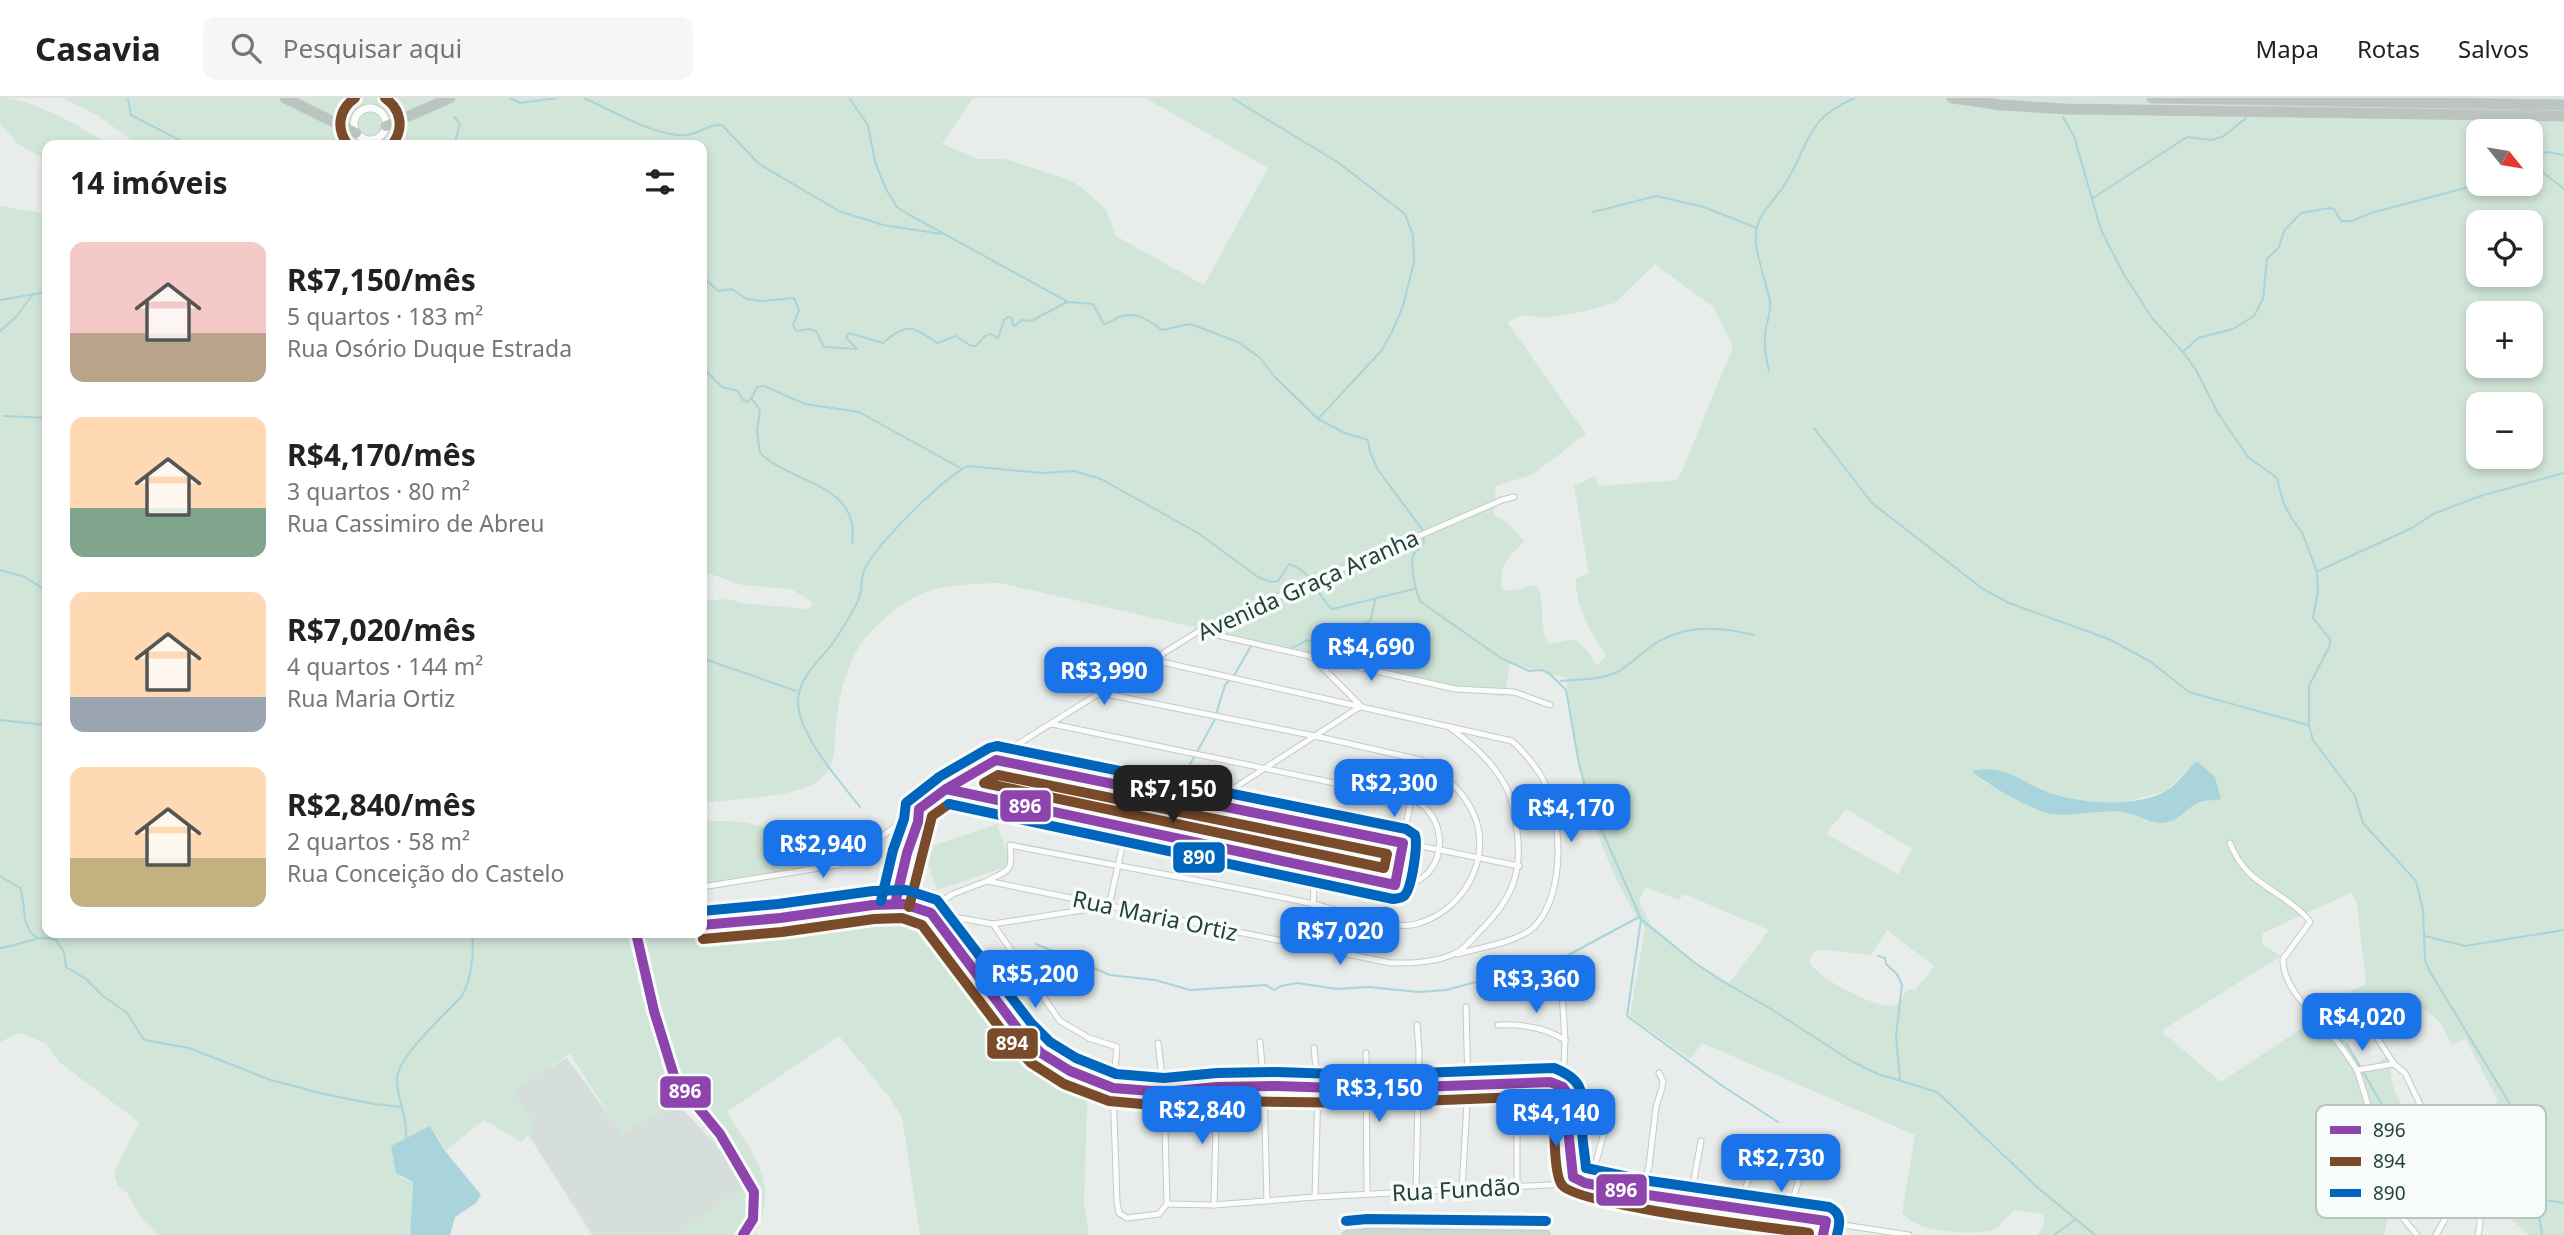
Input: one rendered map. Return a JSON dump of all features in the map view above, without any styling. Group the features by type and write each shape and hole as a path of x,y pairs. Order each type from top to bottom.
{"highway":[{"path":"285,98 356,133"},
{"path":"386,126 450,98"},
{"path":"1952,98 2012,106 2066,109 2564,116"},
{"path":"2152,98 2564,105"}],"main road":[{"path":"1347,1235 1546,1235"}],"street":[{"path":"363,98 366,108"},
{"path":"365,140 356,133 355,118 366,108"},
{"path":"366,108 381,112 386,126 376,140"},
{"name":"Avenida Graça Aranha","path":"707,886 838,865 862,851 946,789 1199,631 1514,497"},
{"path":"1199,631 1455,689 1514,692 1550,705"},
{"path":"1312,657 1361,706"},
{"path":"1153,660 1512,741 1521,749 1541,775 1554,815 1558,848 1557,881 1548,907 1534,927 1523,935 1451,955"},
{"path":"928,912 953,894 1010,870 1010,845 1314,904 1398,927 1440,915 1458,900 1472,878 1479,859 1478,828 1473,811 1454,786 1421,760 1101,693"},
{"path":"1208,805 1361,706"},
{"path":"946,789 1395,886 1411,884 1425,876 1439,850 1440,836 1435,820 1426,808 1411,799 1052,724"},
{"name":"Rua Maria Ortiz","path":"987,881 1391,963 1423,963 1451,955 1467,945 1492,920 1511,891 1518,866 1519,845 1507,789 1488,758 1452,729"},
{"path":"996,760 1518,866"},
{"path":"707,924 894,904 993,924 1109,906 1135,789"},
{"path":"1395,886 1411,799"},
{"path":"894,904 918,822 919,809"},
{"path":"1258,857 1267,816"},
{"path":"2230,843 2241,867 2309,920 2287,952 2283,964 2301,1001 2333,1036 2357,1070 2368,1105"},
{"path":"1313,948 1314,867"},
{"path":"928,912 1020,1032 1041,1054 1070,1071 1112,1088 1164,1092 1217,1087 1366,1089 1550,1082 1563,1087 1569,1096 1570,1166 1573,1177 1588,1183 1610,1111"},
{"path":"993,924 1060,1021 1089,1038 1117,1047 1112,1088"},
{"path":"637,938 654,1011 675,1079 720,1134 754,1192 753,1219 743,1235"},
{"path":"1561,976 1565,1040 1563,1087"},
{"path":"1462,1189 1468,1086 1466,1007"},
{"path":"2333,1036 2354,1023 2365,1023 2394,1064 2405,1073 2419,1105"},
{"path":"1498,1025 1516,1024 1544,1030 1565,1040"},
{"path":"1416,1192 1419,1051 1417,1025"},
{"path":"1260,1042 1267,1201"},
{"path":"1158,1043 1164,1092 1166,1205"},
{"path":"1314,1048 1318,1088 1315,1197"},
{"path":"1366,1053 1367,1194"},
{"path":"2357,1070 2394,1064"},
{"path":"1641,1194 1649,1166 1656,1107 1662,1088 1663,1081 1659,1073"},
{"path":"1517,1082 1517,1187"},
{"path":"1214,1205 1217,1087"},
{"name":"Rua Fundão","path":"1112,1088 1117,1202 1119,1213 1127,1218 1159,1214 1166,1205 1214,1205 1588,1183 1641,1194 1909,1235"},
{"path":"1690,1201 1701,1141"},
{"path":"1740,1208 1750,1173"},
{"path":"1788,1216 1799,1179"},
{"path":"2403,1218 2417,1235"},
{"path":"2436,1235 2442,1227 2444,1218"},
{"path":"1823,1235 1826,1221"}],"shaded area":[{"path":"567,1058 622,1133 675,1101 739,1170 750,1200 735,1235 592,1235 503,1095"}],"green space":[{"path":"0,98 13,99 41,108 101,140 42,140 42,158 17,143 0,123"},
{"path":"63,98 973,98 942,144 978,159 1005,159 1070,180 1107,211 1116,236 1204,285 1268,168 1145,98 2564,98 2564,1235 2529,1235 2509,1218 2546,1218 2546,1105 2493,1105 2498,1101 2465,1038 2452,1046 2442,1026 2432,1015 2412,1005 2400,1006 2375,1024 2371,1024 2361,1007 2332,1024 2365,1070 2390,1055 2391,1079 2402,1105 2316,1105 2316,1218 2388,1218 2384,1235 2038,1235 2045,1221 2042,1214 2015,1210 1995,1229 1988,1231 1944,1231 1913,1222 1902,1213 1915,1135 1702,1043 1690,1059 1630,1016 1645,928 1613,872 1590,808 1581,775 1566,678 1510,663 1504,697 999,583 943,587 923,593 898,608 875,627 858,649 842,691 832,762 818,781 796,791 781,794 707,802 707,601 730,599 740,603 805,609 811,607 812,602 791,589 742,585 707,573 707,140 131,140 97,115","holes":["1655,264 1713,307 1733,347 1678,480 1599,486 1595,476 1574,486 1589,574 1576,578 1576,589 1585,618 1606,656 1597,666 1588,651 1574,639 1549,644 1544,633 1539,588 1531,585 1516,590 1503,590 1502,574 1505,563 1524,541 1511,526 1494,514 1496,486 1532,475 1586,434 1507,322 1524,315 1545,318 1615,303","2191,766 2209,802 2202,801 2147,822 2120,812 2048,813 2027,806 1980,780 2029,783 2048,792 2080,801 2124,802 2166,791","1846,809 1912,849 1898,874 1826,834","1645,887 1679,900 1684,894 1769,930 1729,983 1693,961 1651,925 1639,901","2351,893 2357,903 2366,984 2320,1007 2303,1021 2304,1027 2221,1082 2161,1031 2281,956 2262,944 2263,933","1887,930 1934,966 1915,990 1907,990 1901,1000 1892,1006 1872,1002 1846,990 1822,975 1809,961 1814,951 1871,955"]},
{"path":"0,206 42,215 42,938 707,938 707,923 789,911 878,905 935,912 951,941 1033,1046 1088,1079 1084,1202 1089,1235 920,1235 902,1117 839,1036 727,1112 761,1170 765,1200 754,1235 682,1235 681,1232 739,1189 741,1177 683,1100 621,1133 570,1054 514,1091 535,1129 521,1142 484,1120 445,1151 430,1126 392,1146 401,1178 413,1182 410,1235 158,1235 140,1217 128,1194 117,1185 114,1173 139,1122 59,1062 45,1043 19,1033 0,1042"},
{"path":"707,820 736,821 764,827 796,844 824,867 707,885"},
{"path":"997,824 1011,865 937,890 923,849"}],"water":[{"path":"2197,761 2215,777 2221,799 2200,802 2177,818 2162,823 2118,812 2051,814 2010,796 1972,771 1984,769 2004,772 2037,788 2075,799 2124,802 2166,791"},
{"path":"430,1126 445,1151 481,1195 476,1203 455,1217 450,1235 410,1235 413,1182 396,1173 391,1146"}],"waterway":[{"path":"128,98 131,115 179,140"},
{"path":"510,98 520,103 557,98"},
{"path":"584,98 641,125 665,133 684,135 713,126 723,126 759,164 839,211 883,225 942,234"},
{"path":"849,98 868,125 875,162 897,207 1068,302 1093,304 1104,324 1131,315 1147,320 1162,330 1190,324 1238,342 1259,357 1275,377 1318,419 1345,433 1368,440 1378,470 1422,529 1424,543 1412,560 1421,602 1501,658 1529,671 1542,670 1566,690 1579,764 1589,801 1641,919 1627,1016 1721,1085 1778,1122"},
{"path":"1232,98 1339,163 1405,214 1413,235 1414,262 1403,306 1392,332 1382,350 1318,419"},
{"path":"1769,371 1765,339 1770,302 1756,244 1757,227 1792,172 1816,125 1825,115 1855,98"},
{"path":"454,117 460,124 455,140"},
{"path":"2063,117 2074,136 2101,230 2123,273 2152,318 2196,370 2218,413 2248,457 2277,478 2283,502 2302,532 2317,572 2318,590 2313,618 2330,639 2330,645 2309,686 2309,725 2313,740 2355,796 2363,823 2416,881 2423,910 2425,960 2429,970 2510,1105"},
{"path":"2093,198 2187,137 2212,140 2224,136 2246,118"},
{"path":"2543,152 2564,155"},
{"path":"2543,172 2564,189"},
{"path":"2184,351 2198,338 2233,329 2254,316 2263,299 2267,259 2279,247 2284,231 2301,213 2330,208 2334,209 2341,221 2352,221 2371,213 2466,187"},
{"path":"1593,212 1656,196 1704,207 1757,228"},
{"path":"707,281 718,291 732,289 747,299 761,301 794,298 799,310 793,325 796,331 816,331 824,347 857,349 846,338 849,333 883,343 905,329 916,330 937,343 956,336 971,346 976,346 985,336 991,334 998,338 1004,320 1008,317 1012,318 1015,326 1022,320 1031,321 1067,302"},
{"path":"0,300 42,293"},
{"path":"0,331 16,317 33,294"},
{"path":"707,372 722,387 738,391 743,400 748,402 751,399"},
{"path":"751,399 757,387 764,386 805,404 859,412 962,469"},
{"path":"752,399 760,410 757,431 760,453 835,497 846,508 852,523 852,543"},
{"path":"4,416 42,418"},
{"path":"1814,428 1872,503 1983,589 2009,603 2109,639 2151,662 2189,692 2308,725"},
{"path":"860,807 822,758 805,730 800,716 799,694 811,669 835,640 851,614 860,595 864,571 881,545 942,484 968,466 1043,473 1074,471 1101,479 1198,533 1258,577 1271,582 1278,581 1289,564 1298,568 1310,579 1332,609 1414,589"},
{"path":"2318,571 2412,528 2433,514 2480,496 2564,473"},
{"path":"0,570 25,577 42,588"},
{"path":"1290,649 1306,641 1344,638 1362,629 1371,619 1375,600"},
{"path":"1561,681 1615,673 1650,647 1675,634 1714,629 1754,635"},
{"path":"1197,752 1214,721 1225,685 1235,674 1251,646"},
{"path":"707,660 796,691"},
{"path":"0,720 42,724"},
{"path":"1173,786 1180,782 1194,757"},
{"path":"0,876 20,888 28,927 37,938"},
{"path":"1036,944 1110,975 1155,980 1190,990 1266,985 1274,990 1297,983 1337,989 1368,987 1419,992 1446,990 1561,959 1639,917"},
{"path":"1642,920 1695,963 1853,1062 1878,1074 1937,1092 2037,1187 2095,1235"},
{"path":"2425,936 2465,946 2564,930"},
{"path":"406,1139 397,1087 399,1069 413,1047 465,990 471,966 472,938"},
{"path":"0,948 36,939 56,940 64,952 66,967 86,979 103,996 127,1013 144,1040 189,1048 271,1080 324,1094 402,1107"},
{"path":"1878,956 1885,958 1886,964 1897,974 1902,985 1896,1036 1900,1080"},
{"path":"2347,1044 2382,1105"},
{"path":"2546,1200 2564,1203"},
{"path":"2539,1218 2542,1235"},
{"path":"2054,1235 2076,1219"}],"transit line":[{"name":"894","path":"345,140 340,126 342,114 355,98"},
{"name":"894","path":"385,98 398,114 400,126 395,140"},
{"name":"890","path":"939,777 997,746 1406,829 1415,835 1415,856 1407,892 1403,897 1393,899 949,804"},
{"name":"896","path":"996,760 1403,843 1395,885 946,789 996,760"},
{"name":"894","path":"998,775 1387,854 1384,868 984,783 998,775"},
{"name":"890","path":"881,901 906,803 938,778"},
{"name":"896","path":"895,904 907,853 918,822 919,809 946,789"},
{"name":"894","path":"909,907 932,816 949,804"},
{"name":"890","path":"707,911 873,891 906,890 937,900 1031,1023 1050,1042 1076,1058 1116,1074 1164,1078 1217,1073 1366,1075 1554,1068 1573,1079 1581,1091 1586,1168 1643,1180 1829,1207 1838,1215 1837,1235"},
{"name":"896","path":"707,925 873,905 904,904 931,913 1020,1032 1041,1053 1070,1071 1113,1088 1164,1092 1217,1087 1366,1089 1550,1082 1563,1087 1569,1096 1568,1129 1573,1177 1585,1183 1641,1194 1826,1221 1823,1235"},
{"name":"894","path":"703,939 902,918 922,925 1009,1040 1031,1063 1064,1084 1109,1101 1164,1106 1218,1101 1367,1103 1548,1096 1555,1100 1555,1144 1559,1179 1562,1185 1575,1193 1637,1208 1809,1233"},
{"name":"896","path":"637,938 654,1011 675,1079 720,1134 754,1192 753,1219 743,1235"},
{"name":"890","path":"1346,1221 1546,1221"}]}
